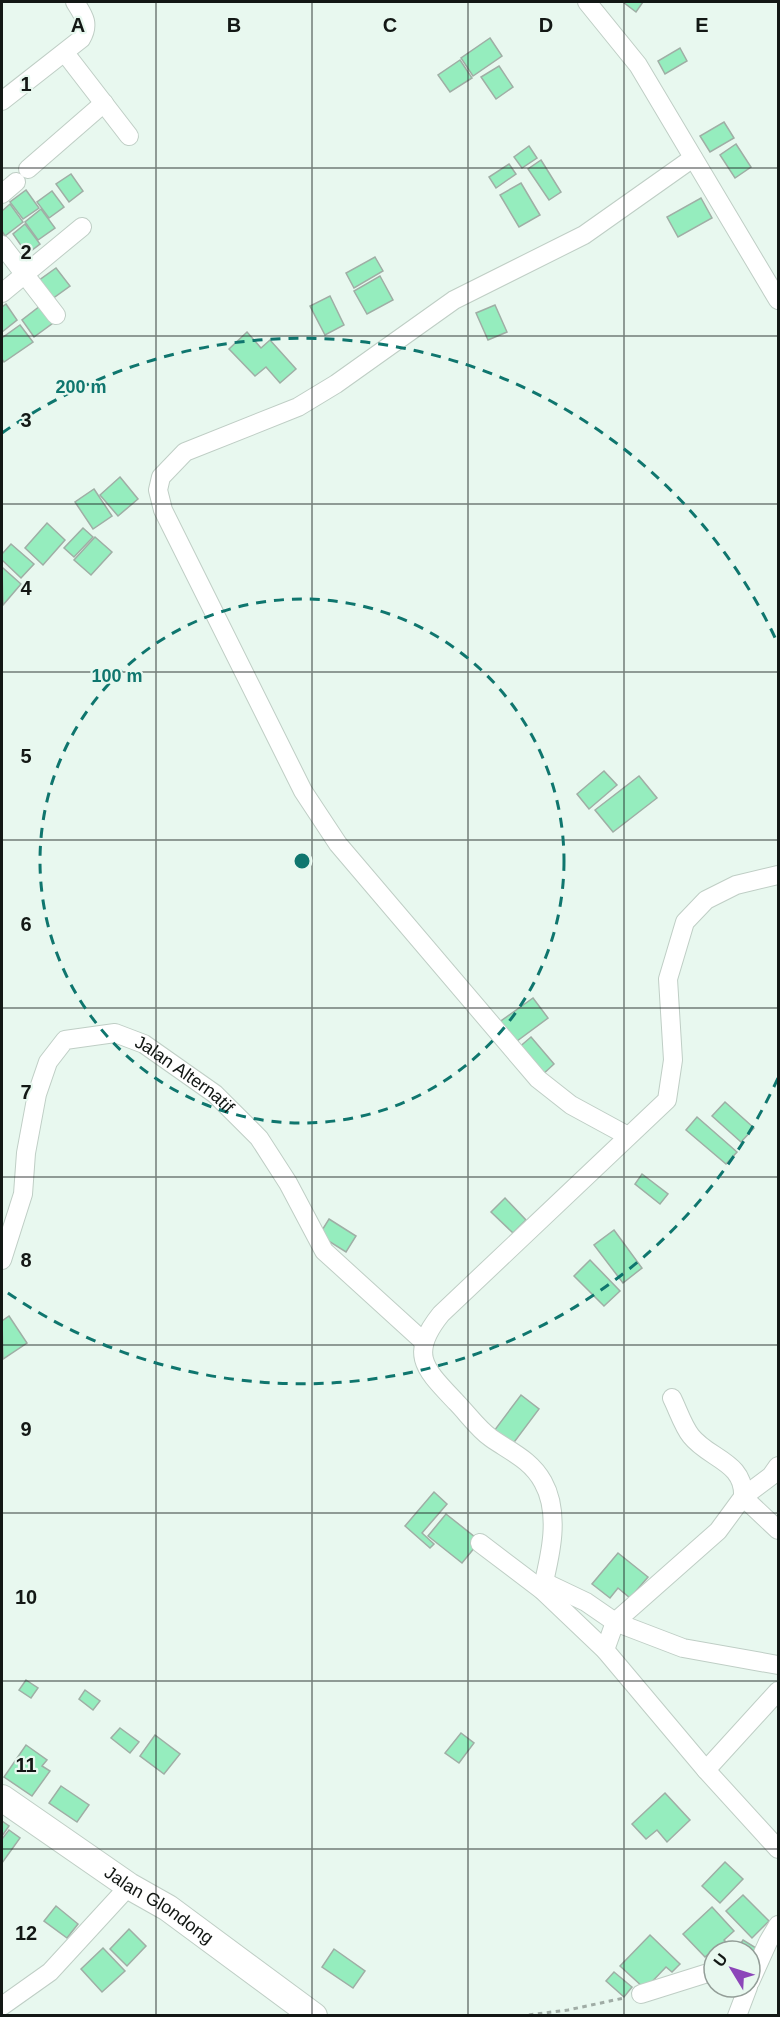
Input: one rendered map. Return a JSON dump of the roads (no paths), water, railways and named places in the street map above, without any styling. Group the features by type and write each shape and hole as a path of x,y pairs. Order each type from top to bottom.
{"main road":[{"name":"Jalan Glondong","path":"2,1798 129,1886 168,1908 314,2016"}],"street":[{"path":"2,101 81,39 86,30 86,23 75,2"},
{"path":"587,2 638,65 778,300"},
{"path":"65,53 129,136"},
{"path":"2,194 104,103"},
{"path":"628,1136 571,1105 538,1079 338,844 303,791 163,510 158,490 161,477 185,452 298,407 336,384 454,300 584,235 693,158"},
{"path":"2,293 82,227"},
{"path":"2,245 56,315"},
{"path":"543,1586 552,1541 551,1513 544,1484 531,1464 490,1437 427,1371 422,1357 424,1342 441,1314 667,1100 673,1060 668,979 685,922 706,900 736,885 778,875"},
{"name":"Jalan Alternatif","path":"2,1260 23,1194 31,1124 37,1094 48,1062 65,1040 115,1033 144,1044 215,1094 259,1138 288,1183 324,1251 424,1342"},
{"path":"605,1650 615,1622 718,1531 738,1508 743,1497 744,1484 738,1472 691,1436 672,1398"},
{"path":"743,1497 771,1476 778,1466"},
{"path":"743,1497 778,1530"},
{"path":"480,1543 543,1586 605,1650 706,1770 778,1849"},
{"path":"543,1586 578,1597 615,1622 683,1648 778,1665"},
{"path":"706,1770 778,1691"},
{"path":"2,2006 50,1972 129,1886"},
{"path":"762,1954 778,1925"},
{"path":"641,1994 702,1975"},
{"path":"737,2016 742,1999"}]}
